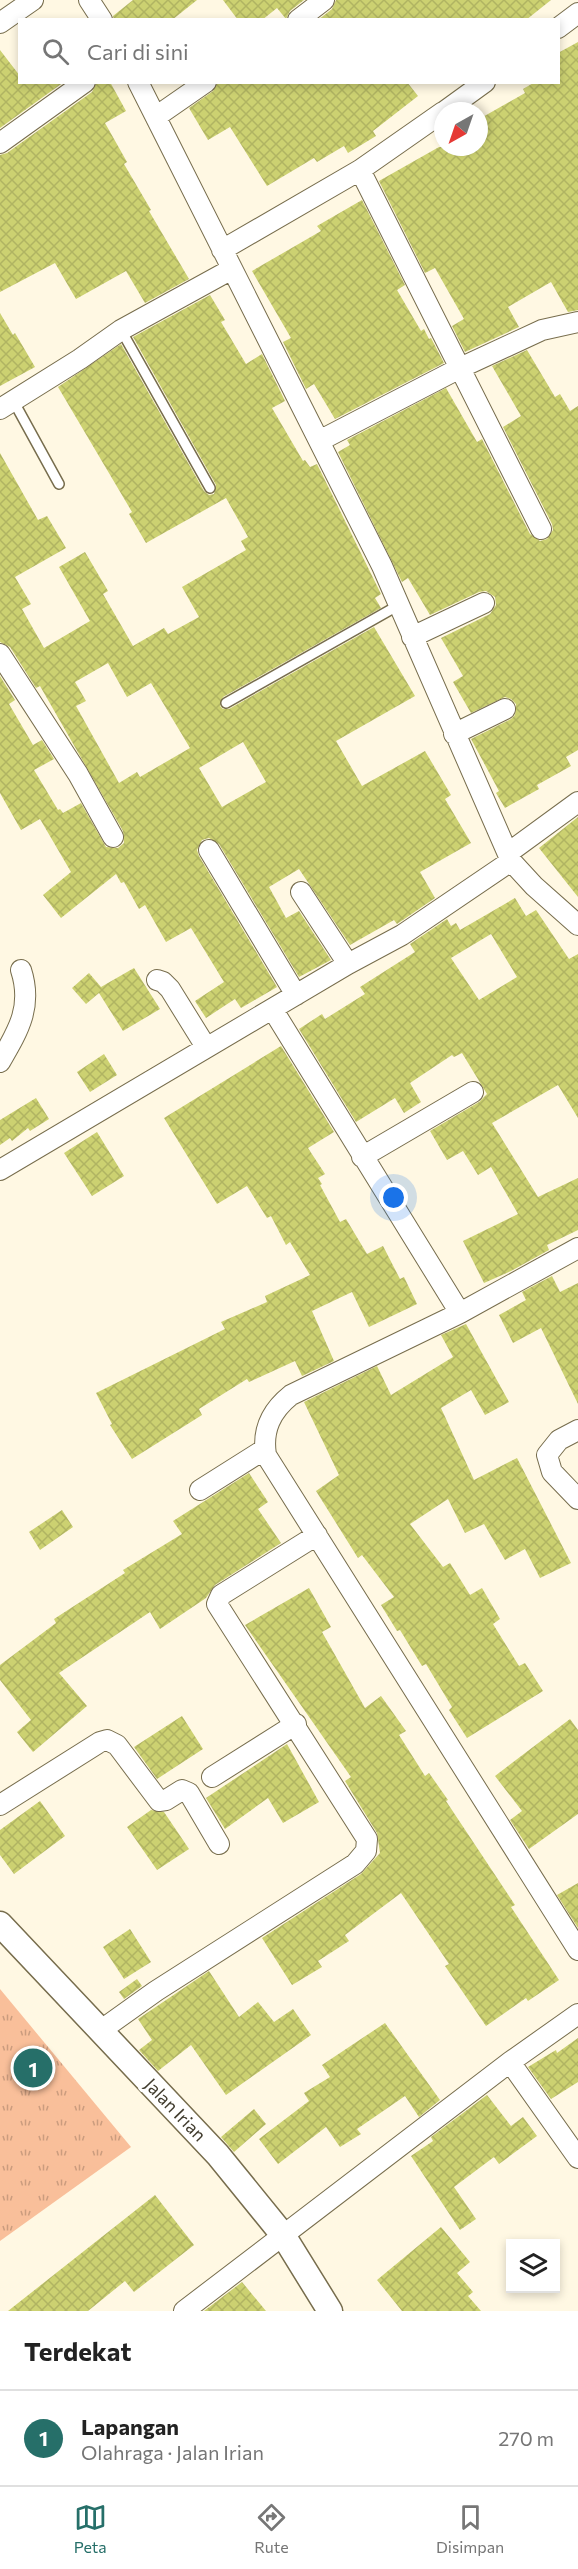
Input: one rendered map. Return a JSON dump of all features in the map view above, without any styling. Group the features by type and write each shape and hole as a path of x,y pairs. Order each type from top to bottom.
{"street":[{"path":"0,23 33,0"},
{"path":"89,0 101,18"},
{"path":"301,18 324,0"},
{"path":"560,26 578,13"},
{"path":"0,143 82,84"},
{"path":"139,84 361,524 509,857 534,886 578,925"},
{"path":"157,116 203,84"},
{"path":"458,102 482,84"},
{"path":"222,250 360,170 434,119"},
{"path":"360,170 541,529"},
{"path":"7,405 121,330 232,269"},
{"path":"319,441 460,368 542,330 578,322"},
{"path":"412,637 484,603"},
{"path":"0,654 78,774 113,837"},
{"path":"454,734 505,709"},
{"path":"0,1170 206,1047 402,935 509,857 578,802"},
{"path":"209,850 296,995"},
{"path":"302,892 348,964"},
{"path":"0,1062 22,1020 27,994 21,970"},
{"path":"157,980 170,989 206,1047"},
{"path":"273,1010 460,1313"},
{"path":"362,1157 472,1092"},
{"path":"578,1248 460,1313 291,1395 272,1415 265,1430 266,1455 578,1950"},
{"path":"578,1430 559,1440 547,1455 552,1472 578,1499"},
{"path":"200,1490 265,1449"},
{"path":"100,2031 156,1991 362,1858 368,1845 367,1839 296,1724 217,1604 221,1595 317,1535"},
{"path":"212,1776 296,1724"},
{"path":"0,1805 100,1742 107,1740 117,1745 159,1801 166,1800 182,1790 189,1793 219,1844"},
{"name":"Jalan Irian","path":"0,1924 218,2155 283,2235 330,2311"},
{"path":"184,2311 510,2062 578,2014"},
{"path":"510,2062 578,2158"}],"lane":[{"path":"121,330 210,488"},
{"path":"7,405 59,484"},
{"path":"226,703 399,606"}],"green space":[{"path":"0,1989 131,2147 0,2241"}],"building":[{"path":"133,0 197,0 174,18 114,18 113,16"},
{"path":"223,0 304,0 290,11 286,18 277,8 264,18 236,18"},
{"path":"336,0 551,0 528,18 321,18 332,9"},
{"path":"578,42 578,310 568,312 551,282 508,307 519,327 465,352 452,326 464,319 435,268 425,273 379,181 434,150 434,156 488,156 488,114 525,93 523,89 532,84 560,84 560,52"},
{"path":"0,50 18,73 18,84 61,84 0,128"},
{"path":"96,84 111,84 126,111 105,123 127,162 124,164 151,210 149,211 189,279 145,303 126,271 76,299 55,263 0,292 0,155 7,153 92,92"},
{"path":"217,84 409,84 418,96 373,131 376,136 348,153 344,146 317,162 314,158 267,186 230,127 208,140 189,108 213,91"},
{"path":"362,200 405,285 397,290 421,331 424,329 429,339 431,338 444,363 335,419 314,384 306,389 283,342 291,338 252,271 321,231 317,226"},
{"path":"210,295 225,320 221,322 246,364 262,354 285,401 272,408 303,461 305,460 310,467 317,464 381,594 375,598 381,608 223,697 220,706 223,709 229,709 374,627 415,696 336,741 362,786 425,751 451,795 445,799 471,843 420,872 435,898 397,924 394,920 350,945 299,869 269,887 286,918 299,911 331,960 299,977 219,844 209,838 202,840 197,850 199,856 277,987 241,1008 235,999 206,1018 195,1001 224,982 191,928 166,942 145,905 139,909 124,882 121,883 116,874 61,918 43,895 71,872 40,819 21,830 0,793 0,676 15,700 9,704 33,745 42,740 54,759 34,770 58,810 60,809 63,813 81,803 106,847 118,848 124,843 123,831 40,686 36,688 10,647 0,642 0,453 38,520 47,516 66,548 15,577 31,604 22,609 44,648 90,621 59,567 85,552 108,591 103,594 133,646 164,628 168,634 199,617 182,587 246,550 241,541 248,537 226,498 146,543 129,514 132,512 58,387 121,344 204,491 209,495 214,494 216,485 133,337","holes":["108,663 127,697 151,683 190,748 140,777 137,772 119,783 76,706 86,701 75,682","243,742 266,782 222,807 199,768"]},
{"path":"0,313 35,367 0,386"},
{"path":"527,350 555,397 560,394 570,411 578,406 578,750 566,757 571,766 537,785 539,789 505,808 496,793 499,791 471,739 511,719 515,715 516,704 505,697 471,713 453,682 463,676 441,638 490,614 496,605 495,597 486,591 479,592 430,615 408,578 402,582 338,452 350,445 347,440 446,388 477,442 482,439 530,534 540,541 547,539 553,530 552,524 503,427 521,416 492,366"},
{"path":"578,817 578,897 539,848"},
{"path":"515,898 526,916 536,910 569,959 578,954 578,1118 558,1085 492,1123 538,1197 578,1178 578,1230 547,1245 549,1250 484,1283 463,1241 518,1214 491,1167 478,1175 463,1151 447,1160 430,1131 479,1102 487,1094 462,1053 454,1057 452,1055 410,1083 421,1102 404,1113 395,1098 356,1122 299,1029 322,1014 325,1019 365,994 360,987 415,952 410,944 447,919 451,926 456,923 460,930","holes":["491,934 517,977 479,1000 451,958"]},
{"path":"134,968 160,1009 123,1031 99,993 86,1004 72,988 89,973 101,987"},
{"path":"281,1046 334,1132 308,1148 325,1174 318,1178 322,1184 320,1185 340,1222 346,1219 367,1254 383,1246 400,1279 404,1277 417,1304 369,1327 352,1292 312,1311 334,1361 302,1376 295,1361 249,1382 247,1379 199,1409 202,1415 132,1459 110,1425 112,1424 96,1393 225,1329 221,1322 267,1302 265,1296 310,1275 290,1242 286,1245 271,1216 267,1218 247,1186 217,1204 164,1118"},
{"path":"104,1054 117,1075 90,1092 77,1072"},
{"path":"36,1098 49,1119 30,1131 28,1128 12,1141 10,1138 0,1145 0,1120"},
{"path":"97,1132 124,1176 92,1196 64,1153"},
{"path":"552,1276 560,1292 578,1283 578,1404 541,1328 513,1343 499,1315 526,1300 522,1292"},
{"path":"466,1324 509,1402 485,1415 471,1390 441,1408 474,1480 517,1458 571,1563 540,1578 525,1549 505,1560 484,1524 465,1533 448,1499 410,1524 443,1567 450,1563 470,1595 482,1588 500,1619 493,1624 519,1666 525,1663 543,1691 467,1738 449,1710 452,1707 426,1664 422,1666 400,1630 397,1631 381,1605 394,1597 362,1555 358,1558 316,1491 339,1475 304,1402 377,1366 391,1395 453,1357 441,1335"},
{"path":"249,1473 268,1502 258,1509 281,1543 215,1585 206,1598 160,1629 150,1612 59,1673 87,1706 33,1752 17,1732 31,1720 0,1680 0,1665 56,1623 54,1619 125,1573 123,1570 182,1534 173,1521"},
{"path":"62,1510 73,1527 40,1550 29,1532"},
{"path":"309,1588 331,1627 322,1632 365,1708 381,1696 406,1731 399,1735 425,1776 429,1773 448,1800 446,1801 515,1905 511,1907 559,1980 528,2001 526,1998 486,2026 445,1966 449,1964 401,1893 345,1935 349,1941 318,1961 322,1967 292,1985 262,1938 361,1874 380,1853 377,1833 345,1781 351,1777 245,1625"},
{"path":"182,1716 203,1749 157,1779 134,1747"},
{"path":"570,1719 578,1730 578,1814 529,1849 510,1820 522,1811 495,1776"},
{"path":"287,1744 319,1802 283,1823 268,1798 225,1829 206,1798"},
{"path":"40,1801 65,1836 14,1874 0,1855 0,1830"},
{"path":"151,1810 164,1812 189,1849 157,1870 127,1827"},
{"path":"578,1883 578,1928 557,1895"},
{"path":"130,1929 151,1962 124,1979 103,1947"},
{"path":"209,1971 239,2017 258,2002 274,2022 293,2009 311,2035 226,2095 191,2045 158,2071 139,2050 152,2040 138,2019"},
{"path":"137,1979 142,1986 124,1999 119,1992"},
{"path":"385,2023 440,2100 419,2117 405,2096 357,2129 361,2134 340,2147 326,2127 278,2164 259,2139 309,2101 304,2093 330,2077 322,2065"},
{"path":"578,2038 578,2082 551,2099 528,2067 556,2050 557,2053"},
{"path":"487,2095 511,2126 523,2117 537,2136 499,2164 494,2157 454,2187 476,2219 460,2230 411,2156 433,2141 431,2137"},
{"path":"254,2109 266,2124 234,2152 221,2137"},
{"path":"155,2195 194,2245 134,2292 125,2281 88,2311 8,2311"},
{"path":"441,2227 470,2262 457,2273 473,2292 468,2296 481,2311 402,2311 377,2280"},
{"path":"242,2282 266,2311 204,2311"}],"place":[{"name":"Lapangan","path":"33,2068"}]}
